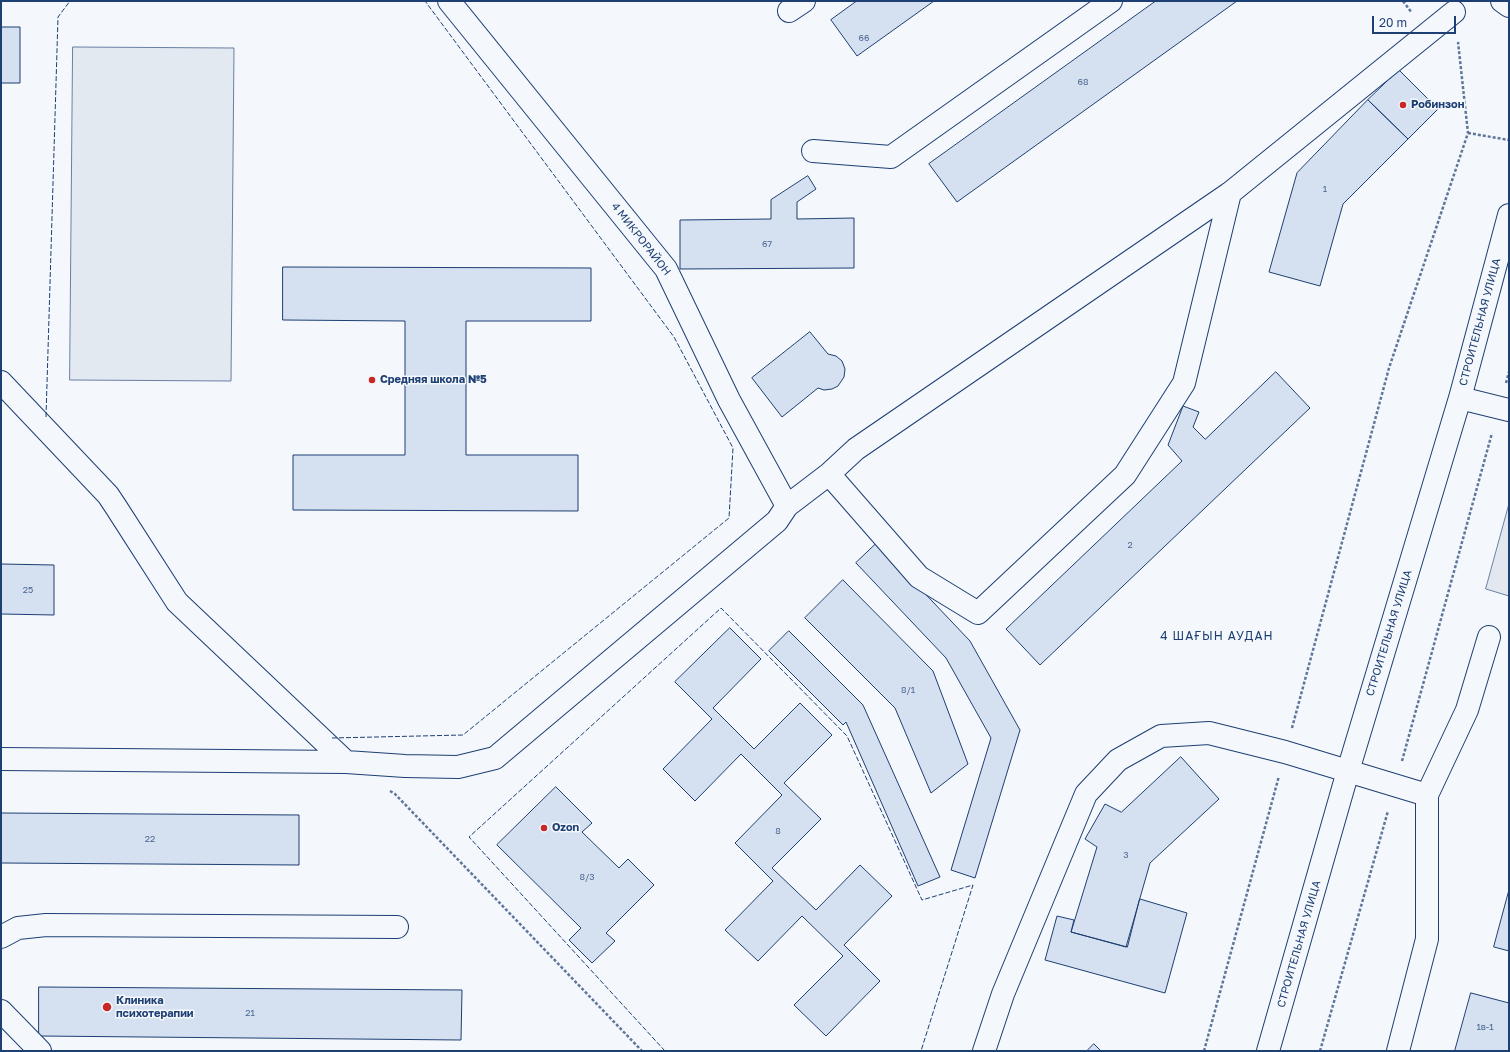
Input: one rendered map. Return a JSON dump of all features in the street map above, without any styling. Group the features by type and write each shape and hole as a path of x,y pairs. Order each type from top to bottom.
{"street":[{"name":"4 МИКРОРАЙОН","path":"450,1 666,269 729,400 787,506"},
{"path":"813,151 891,157 1111,1"},
{"path":"1502,1 1509,6"},
{"path":"1,759 346,762 405,766 458,767 495,758 776,521 787,506 829,474 856,449 1230,193 1454,12"},
{"path":"829,474 919,577 978,614 1125,475 1184,383 1230,193"},
{"name":"СТРОИТЕЛЬНАЯ УЛИЦА","path":"1268,1051 1348,771 1460,398 1509,215"},
{"path":"1,382 108,495 177,602 346,762"},
{"path":"1460,398 1504,409"},
{"path":"1398,1051 1427,939 1427,795 1467,710 1489,637"},
{"path":"984,1051 1003,994 1086,794 1118,760 1161,736 1209,733 1285,752 1427,795"},
{"path":"1,937 18,928 46,925 397,927"},
{"path":"1,1011 40,1051"}],"path":[{"path":"1204,1051 1389,368 1468,133 1454,12"},
{"path":"1468,133 1509,140"},
{"path":"1320,1051 1504,409 1509,372"},
{"path":"388,790 395,794 642,1051"}],"shaded area":[{"path":"73,47 234,48 231,381 70,380"},
{"path":"1509,504 1509,596 1486,589"}],"building":[{"path":"857,1 934,1 857,56 831,20"},
{"path":"1156,1 1237,1 957,202 929,164"},
{"path":"1,27 20,27 20,83 1,83"},
{"name":"Робинзон","path":"1399,70 1438,109 1408,139 1368,100"},
{"path":"1368,100 1408,139 1343,204 1320,286 1269,272 1297,173"},
{"path":"808,176 816,189 797,202 797,219 854,218 854,268 680,269 680,220 771,219 771,200"},
{"path":"283,267 591,268 591,321 466,321 466,455 578,455 578,511 293,510 293,455 405,455 405,321 283,320"},
{"path":"810,332 828,354 836,356 842,361 845,369 844,377 838,386 832,389 824,390 818,388 782,417 752,378"},
{"path":"1276,372 1310,408 1040,665 1006,629 1182,461 1168,445 1183,406 1199,412 1193,427 1205,439"},
{"path":"877,543 970,641 1020,730 975,878 951,870 991,738 946,658 856,563"},
{"path":"1,564 54,565 54,615 1,614"},
{"path":"843,580 933,671 968,764 931,793 895,708 805,618"},
{"path":"730,628 761,659 713,708 754,749 800,703 832,735 784,783 821,819 772,868 816,910 860,865 892,896 844,945 880,981 826,1036 794,1005 843,956 802,916 758,961 725,930 773,881 735,843 782,795 741,754 695,801 663,769 712,719 675,682"},
{"path":"789,631 863,705 940,877 918,886 846,722 843,725 769,651"},
{"path":"1181,757 1219,799 1150,863 1126,947 1071,932 1097,847 1085,839 1105,804 1121,812"},
{"path":"556,787 592,823 582,832 619,868 628,859 654,885 606,933 615,941 592,963 569,940 581,928 497,845"},
{"path":"1,813 299,815 299,865 1,863"},
{"path":"1509,890 1509,951 1494,947"},
{"path":"1140,899 1187,913 1165,993 1045,960 1057,916 1074,920 1071,932 1127,947"},
{"path":"39,987 462,990 461,1040 39,1036"},
{"path":"1471,993 1509,1003 1509,1051 1455,1051"},
{"path":"1094,1044 1101,1051 1087,1051"}],"fence":[{"path":"46,417 58,17 70,1"},
{"path":"332,738 463,735 729,518 733,448 674,337 425,1"},
{"path":"665,1051 469,837 721,608 847,736 922,900 973,885 921,1051"}],"place":[{"name":"Робинзон","path":"1403,105"},
{"name":"Средняя школа №5","path":"372,380"},
{"name":"Ozon","path":"544,828"},
{"name":"Клиника психотерапии","path":"107,1007"}],"district":[{"name":"4 ШАҒЫН АУДАН","path":"1217,636"}]}
